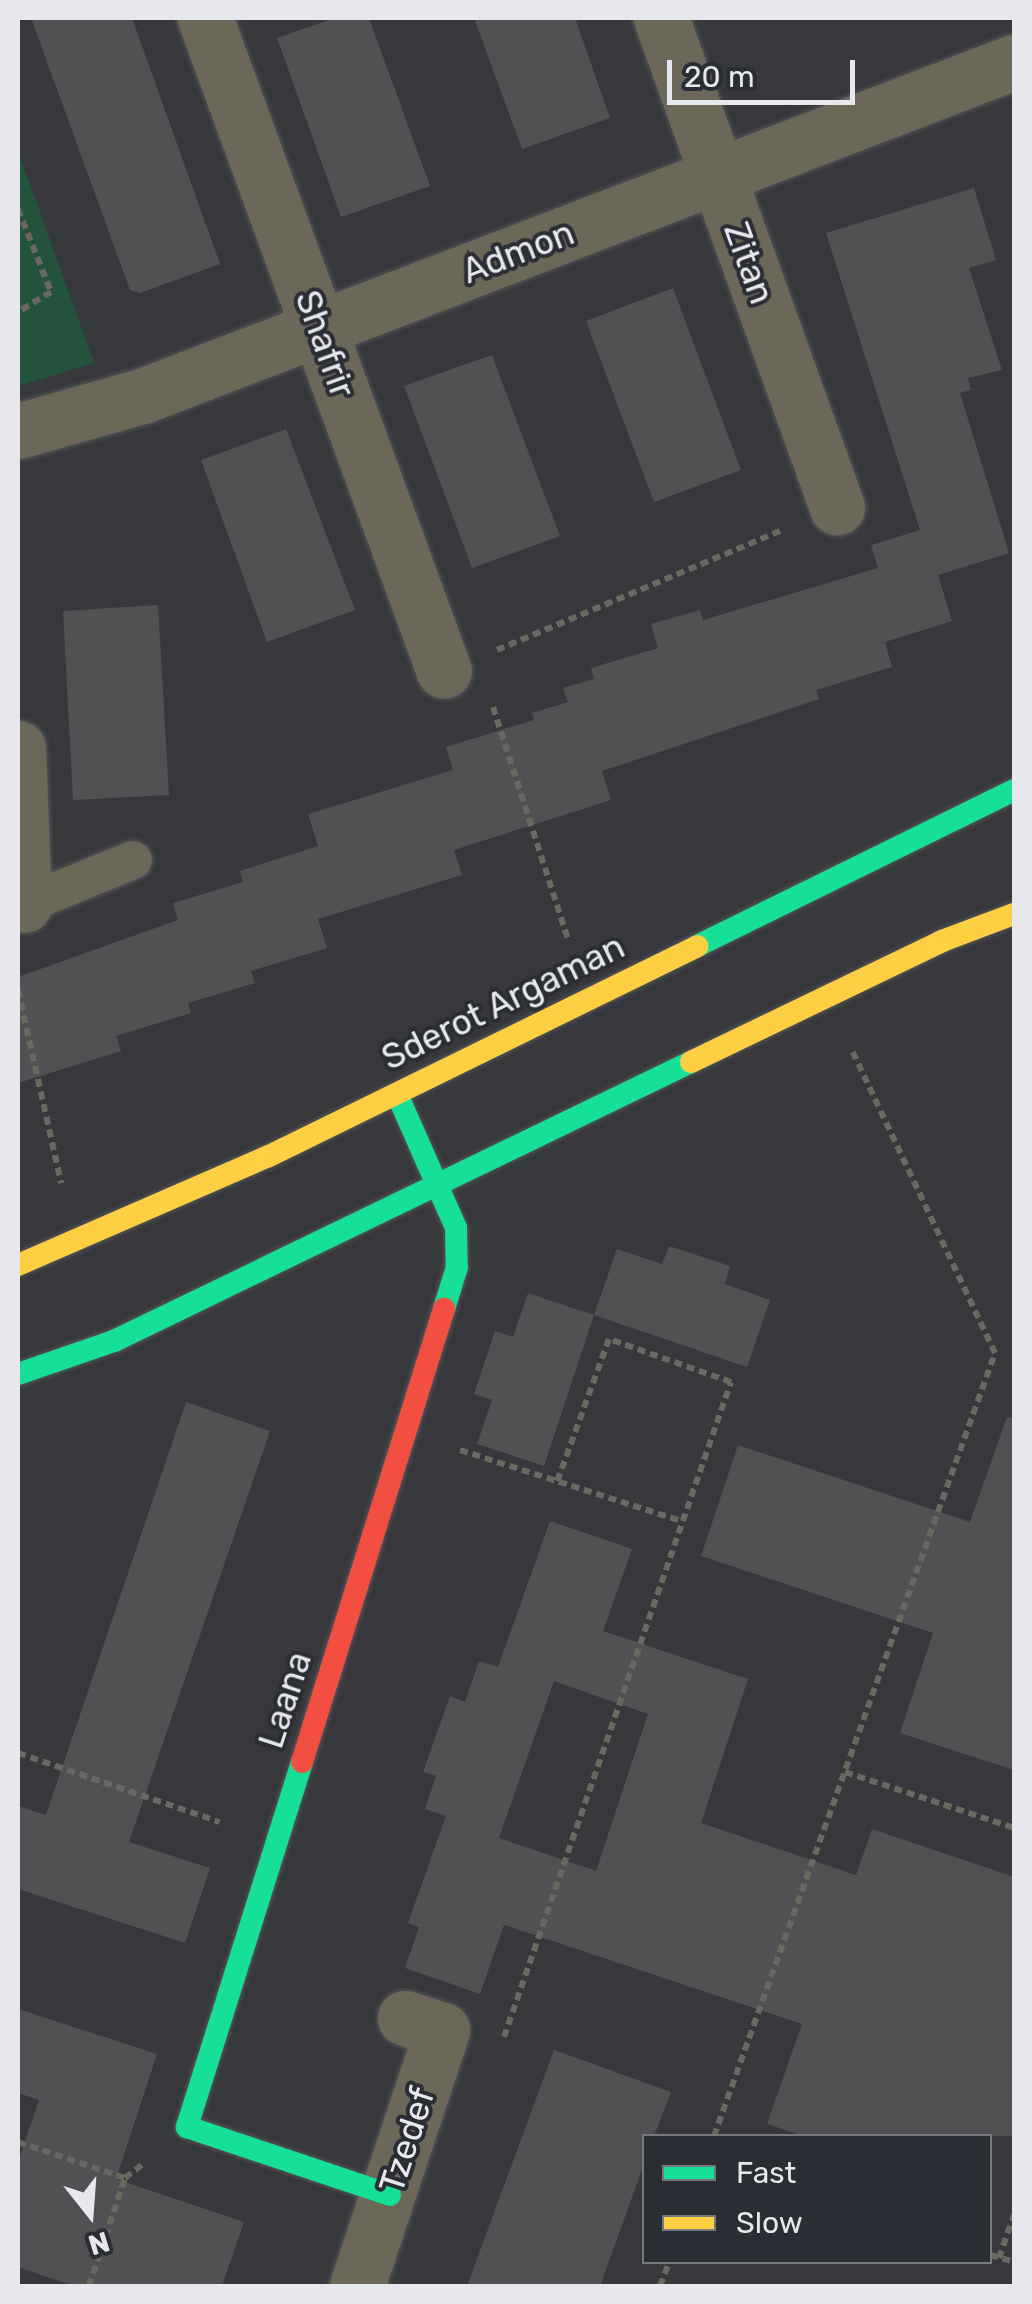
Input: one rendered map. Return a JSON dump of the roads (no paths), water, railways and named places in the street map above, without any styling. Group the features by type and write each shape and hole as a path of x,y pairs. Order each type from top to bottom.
{"street":[{"name":"Shafrir","path":"205,18 319,328 461,665"},
{"name":"Zitan","path":"661,18 837,508"},
{"name":"Admon","path":"18,431 142,396 1014,62"},
{"path":"18,748 21,906"},
{"name":"Sderot Argaman","path":"18,1265 75,1246 397,1094 1014,790"},
{"path":"18,1374 114,1341 827,997 1014,914"},
{"name":"Laana","path":"390,2194 187,2127 457,1266 456,1228 397,1094"},
{"name":"Tzedef","path":"358,2286 390,2194 424,2024"}],"lane":[{"path":"21,906 133,860"}]}
